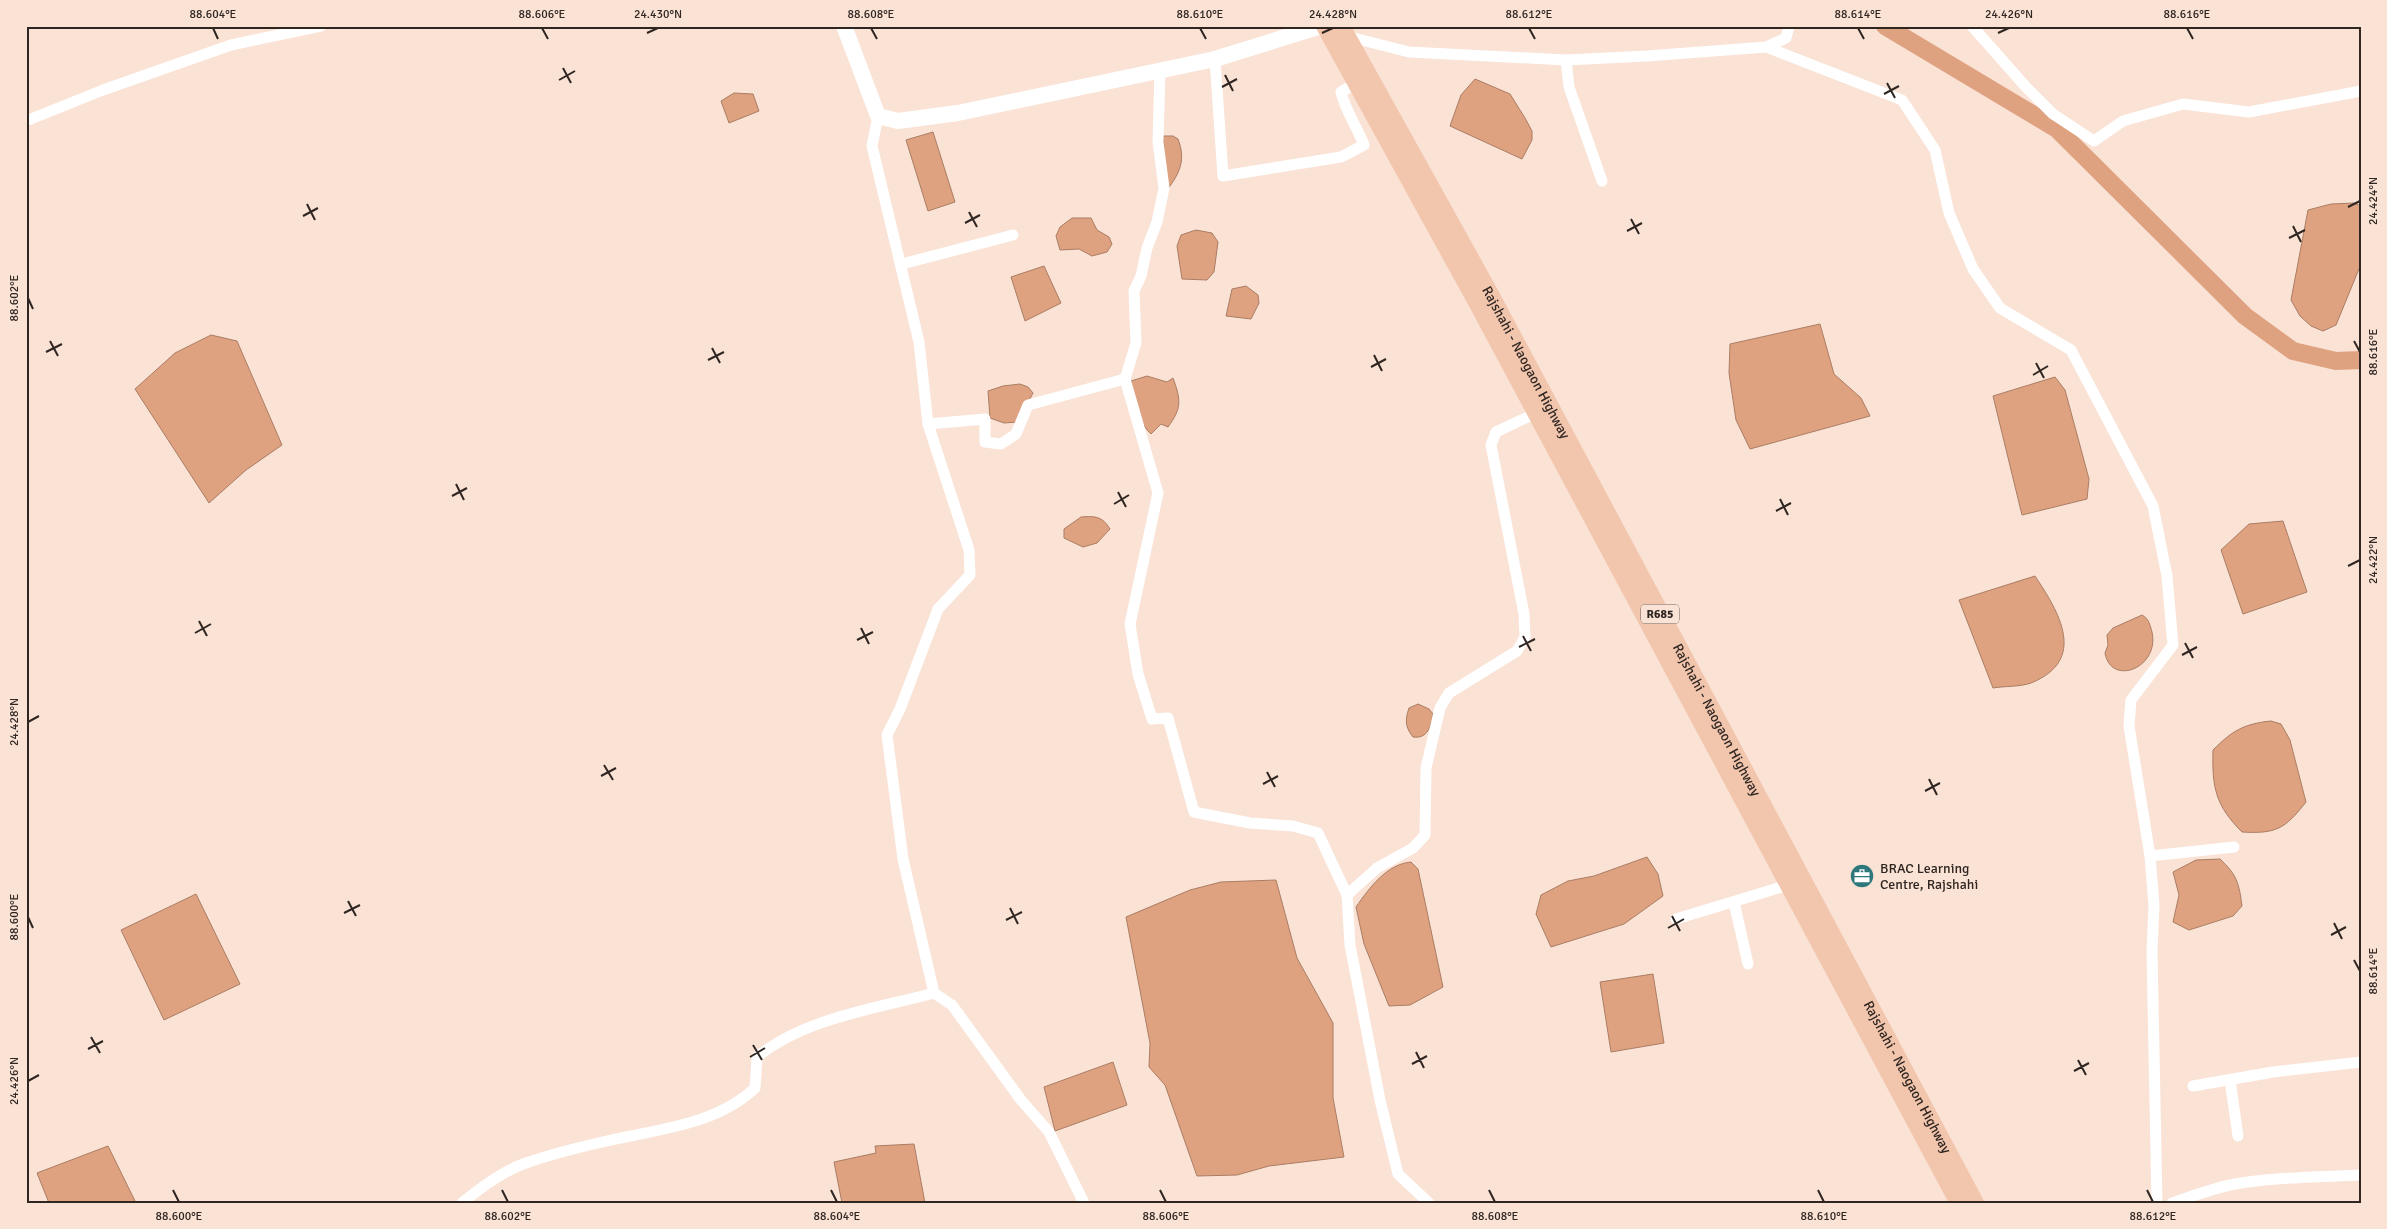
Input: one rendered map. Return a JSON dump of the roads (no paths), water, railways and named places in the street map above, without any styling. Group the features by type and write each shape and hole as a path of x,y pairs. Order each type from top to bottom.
{"main road":[{"path":"844,26 878,116 898,121 958,113 1214,59 1323,26"},
{"name":"Rajshahi - Naogaon Highway","path":"1323,26 1356,83 1401,150 1496,305 1954,1178 1959,1203"},
{"name":"Rajshahi - Naogaon Highway","path":"1343,31 1401,150 1536,413 1788,885 1954,1178 1975,1203"}],"street":[{"path":"26,121 103,90 231,46 321,26"},
{"path":"1343,31 1409,52 1566,60 1766,47 1786,38 1789,26"},
{"path":"1972,26 2026,87 2053,114 2094,141 2123,121 2183,104 2249,112 2361,91"},
{"path":"1766,47 1902,100 1935,150 1949,213 1972,269 2000,308 2071,350 2153,506 2167,576 2174,644 2131,700 2129,726 2150,856 2154,905 2152,951 2157,1203"},
{"path":"1214,59 1223,176 1341,158 1364,145 1357,126 1343,103 1341,92 1356,83"},
{"path":"1566,60 1569,87 1602,181"},
{"path":"1160,71 1158,142 1164,188 1157,222 1147,248 1141,276 1134,291 1136,343 1125,380 1158,493 1130,624 1138,674 1152,719 1168,718 1194,812 1250,823 1293,826 1318,833 1347,895 1350,945 1380,1100 1398,1174 1429,1203"},
{"path":"878,116 872,146 902,264 919,342 928,424 969,550 970,575 938,609 900,710 887,735 903,859 934,993 952,1005 1021,1100 1049,1132 1084,1203"},
{"path":"902,264 1013,235"},
{"path":"928,424 986,419 985,442 1002,444 1016,434 1028,405 1125,380"},
{"path":"1347,895 1377,868 1412,848 1425,836 1426,768 1440,708 1449,693 1517,651 1525,637 1524,614 1491,445 1496,432 1536,413"},
{"path":"2150,856 2234,847"},
{"path":"1676,919 1788,885"},
{"path":"1734,902 1748,964"},
{"path":"462,1203 478,1190 524,1163 606,1141 684,1126 743,1100 755,1088 757,1057 772,1044 823,1022 934,993"},
{"path":"2193,1086 2274,1072 2361,1062"},
{"path":"2230,1080 2238,1136"},
{"path":"2172,1203 2236,1184 2275,1179 2361,1175"}],"waterway":[{"path":"1885,26 2057,129 2245,316 2293,351 2336,361 2361,360"}],"place":[{"name":"BRAC Learning Centre, Rajshahi","path":"1862,876"}]}
